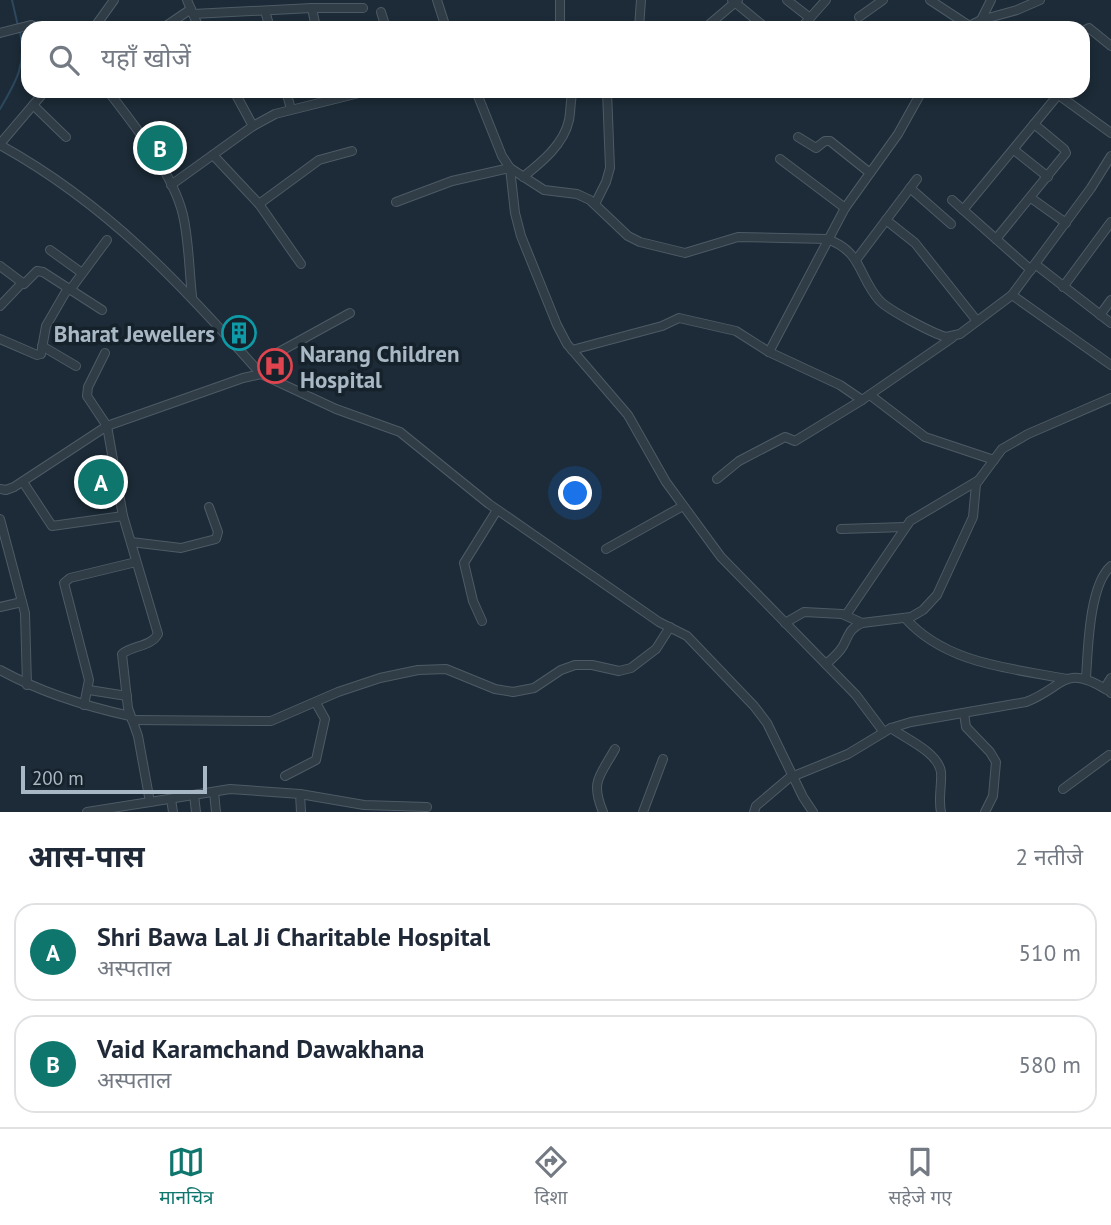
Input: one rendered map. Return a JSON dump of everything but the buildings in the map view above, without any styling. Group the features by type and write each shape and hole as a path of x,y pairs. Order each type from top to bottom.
{"street":[{"path":"99,21 114,0"},
{"path":"276,0 276,10"},
{"path":"437,0 444,21"},
{"path":"560,0 561,21"},
{"path":"640,21 641,0"},
{"path":"787,0 810,18"},
{"path":"807,21 826,0"},
{"path":"859,17 883,0"},
{"path":"930,0 960,21"},
{"path":"981,20 1041,0"},
{"path":"713,21 735,1 757,21"},
{"path":"981,20 988,1"},
{"path":"172,21 190,8 363,8"},
{"path":"312,8 315,21"},
{"path":"265,10 268,21"},
{"path":"381,12 384,21"},
{"path":"1090,29 1111,46"},
{"path":"1,34 21,30"},
{"path":"39,98 0,145 40,167 100,211 192,296 261,374 336,410 400,432 497,510 654,619 687,636 767,723 813,812"},
{"path":"115,98 171,185 183,215 192,296"},
{"path":"238,98 253,126"},
{"path":"288,98 291,109"},
{"path":"171,185 253,126 323,98"},
{"path":"479,98 502,156 510,168 544,190 583,196 634,239 677,253 691,253 738,237 827,239 844,247 856,260 874,294 884,304 940,336 952,338"},
{"path":"523,177 547,156 560,140 568,123 572,98"},
{"path":"595,204 610,168 607,98"},
{"path":"769,352 845,208 898,134 918,98"},
{"path":"963,210 1014,150 1052,98"},
{"path":"1063,98 1111,133"},
{"path":"33,105 66,137"},
{"path":"996,239 1065,156 1065,151 1034,124"},
{"path":"798,137 816,148 825,141 830,141 870,173"},
{"path":"1014,150 1048,177"},
{"path":"259,204 319,160 352,151"},
{"path":"213,155 259,204 301,264"},
{"path":"717,479 743,459 785,437 795,441 862,400 1012,295 1066,223 1111,156"},
{"path":"780,159 845,208"},
{"path":"397,202 452,181 510,168"},
{"path":"510,168 515,213 521,236 557,325 572,350 628,415 666,482 729,566 887,730 931,756 938,764 941,774 941,812"},
{"path":"856,260 917,179"},
{"path":"910,188 951,224"},
{"path":"1031,198 1066,223"},
{"path":"952,200 996,239 1111,323"},
{"path":"886,220 915,243 977,321"},
{"path":"1063,287 1111,222"},
{"path":"0,339 37,355 41,354 46,326 69,289 107,240"},
{"path":"50,250 82,273"},
{"path":"0,266 22,283"},
{"path":"0,306 22,283 27,283 40,271 102,310"},
{"path":"1012,295 1111,365"},
{"path":"1100,315 1111,300"},
{"path":"2,491 23,482 107,426 261,374 279,352 350,313"},
{"path":"572,350 662,326 679,318 736,331 769,352 840,386 862,400"},
{"path":"42,346 76,366"},
{"path":"105,353 86,391 89,401 107,426 123,516 158,634 153,641 122,654 131,718 138,736 150,802"},
{"path":"870,395 925,437 994,460"},
{"path":"826,664 843,646 851,629 862,623 905,618 923,610 937,595 973,517 974,494 979,480 1009,444 1111,398"},
{"path":"846,615 905,527 920,513 979,480"},
{"path":"23,482 52,526 123,516"},
{"path":"131,542 181,548 216,539 218,532 209,506"},
{"path":"606,549 683,506"},
{"path":"482,621 473,601 464,563 497,510"},
{"path":"0,519 22,602 26,632 27,685"},
{"path":"841,529 905,527"},
{"path":"84,705 89,680 64,583 69,578 136,562"},
{"path":"1086,678 1098,586 1105,571 1111,566"},
{"path":"0,607 22,602"},
{"path":"785,623 804,612 846,615 862,623"},
{"path":"905,618 928,639 958,655 996,666 1067,679 1086,678 1109,692"},
{"path":"0,670 27,685 131,718 271,721 368,682 418,670 446,669 495,689 513,692 540,685 562,670 575,665 624,670 648,658 670,627"},
{"path":"1109,692 1106,686 1111,678"},
{"path":"754,812 756,806 793,776 848,754 887,730 911,722 1026,702 1067,679"},
{"path":"89,690 127,696"},
{"path":"285,776 318,757 325,719 316,703"},
{"path":"964,713 968,732 990,752 996,762 993,796 985,812"},
{"path":"603,812 596,785 615,749"},
{"path":"1063,789 1110,756"},
{"path":"643,812 663,760"},
{"path":"87,812 139,809 150,802 245,788 383,807 427,807"},
{"path":"214,792 216,812"},
{"path":"300,794 301,812"},
{"path":"194,795 196,812"},
{"path":"171,799 173,812"},
{"path":"341,812 342,802"}],"waterway":[{"path":"12,0 18,26"},
{"path":"20,32 21,38"},
{"path":"0,109 11,90 21,63"}],"place":[{"name":"Vaid Karamchand Dawakhana","path":"160,148"},
{"name":"Bharat Jewellers","path":"239,333"},
{"name":"Narang Children Hospital","path":"275,366"},
{"name":"Shri Bawa Lal Ji Charitable Hospital","path":"101,482"}]}
